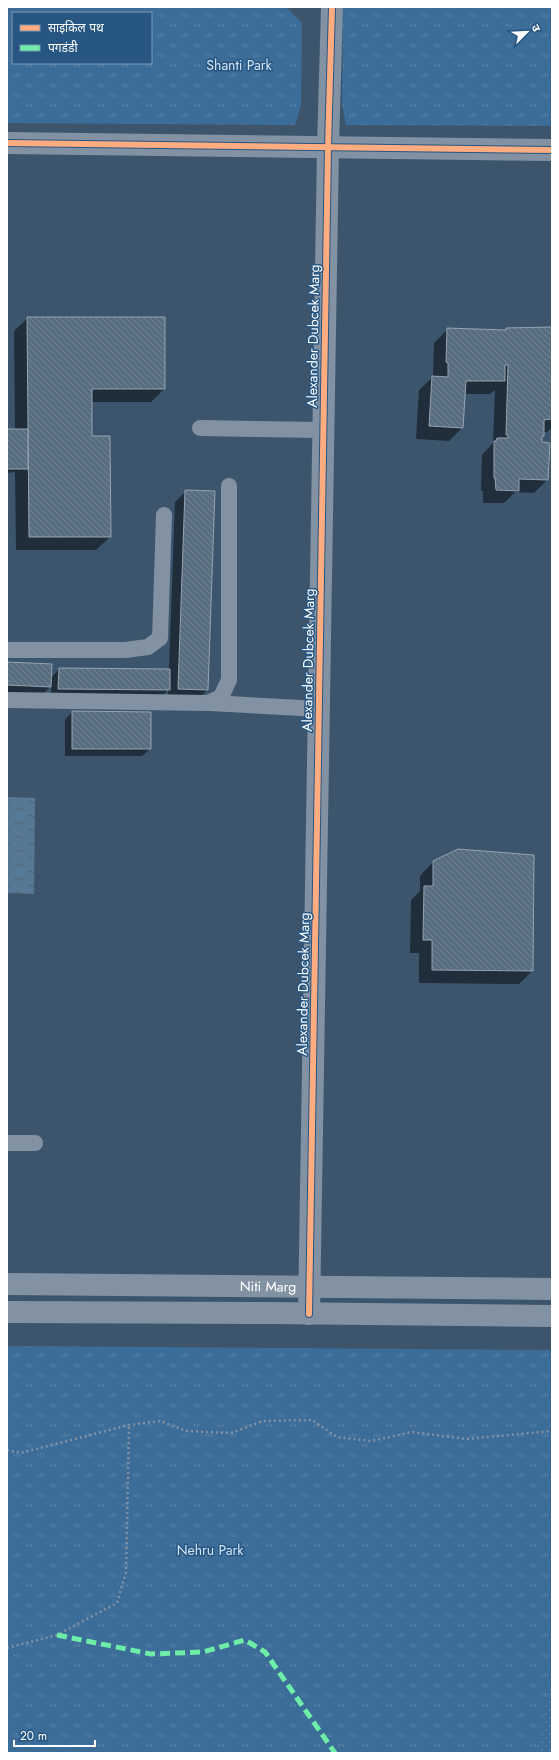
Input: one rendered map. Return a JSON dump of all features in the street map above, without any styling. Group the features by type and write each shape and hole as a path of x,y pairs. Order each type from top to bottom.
{"street":[{"name":"Alexander Dubcek Marg","path":"309,1314 323,430 332,7"},
{"path":"7,143 552,150"},
{"name":"Niti Marg","path":"7,1284 552,1289"},
{"name":"Niti Marg","path":"7,1312 552,1316"}],"lane":[{"path":"200,428 323,430"},
{"path":"208,703 221,697 229,680 229,486"},
{"path":"7,650 125,650 148,646 160,638 164,515"},
{"path":"7,700 208,703 319,709"},
{"path":"7,1143 35,1143"}],"path":[{"path":"7,1450 21,1453 129,1425 160,1421 186,1431 232,1433 263,1421 312,1420 337,1437 371,1441 412,1432 466,1439 552,1431"},
{"path":"7,1648 57,1635 117,1603 126,1572 129,1425"}],"green space":[{"name":"Shanti Park","path":"7,7 286,7 302,23 301,105 295,125 7,123"},
{"path":"343,7 552,7 552,126 346,125 342,104"},
{"name":"Nehru Park","path":"7,1346 552,1350 552,1753 7,1753"},
{"path":"552,1683 552,1753 535,1753"}],"water":[{"path":"7,797 35,798 34,894 7,893"}],"building":[{"path":"27,317 165,317 165,389 92,389 92,436 110,436 111,537 29,537"},
{"path":"552,327 552,419 544,420 544,436 542,436 542,442 550,443 548,480 519,479 519,491 496,490 494,478 494,441 496,441 497,438 508,438 508,435 506,435 508,365 505,365 505,381 466,381 463,428 429,426 432,376 448,377 448,363 446,362 447,328 506,330 506,328"},
{"path":"7,429 28,429 28,469 7,469"},
{"path":"185,490 215,491 208,690 178,689"},
{"path":"7,662 52,664 51,687 7,685"},
{"path":"59,668 170,669 170,690 58,689"},
{"path":"72,711 151,712 151,749 72,749"},
{"path":"458,849 534,855 533,971 432,970 432,940 423,940 424,886 433,886 433,861"}],"marked path":[{"path":"57,1635 151,1654 203,1652 245,1640 265,1652 335,1753"}],"cycle path":[{"path":"309,1314 328,147 332,7"},
{"path":"7,143 552,150"}]}
